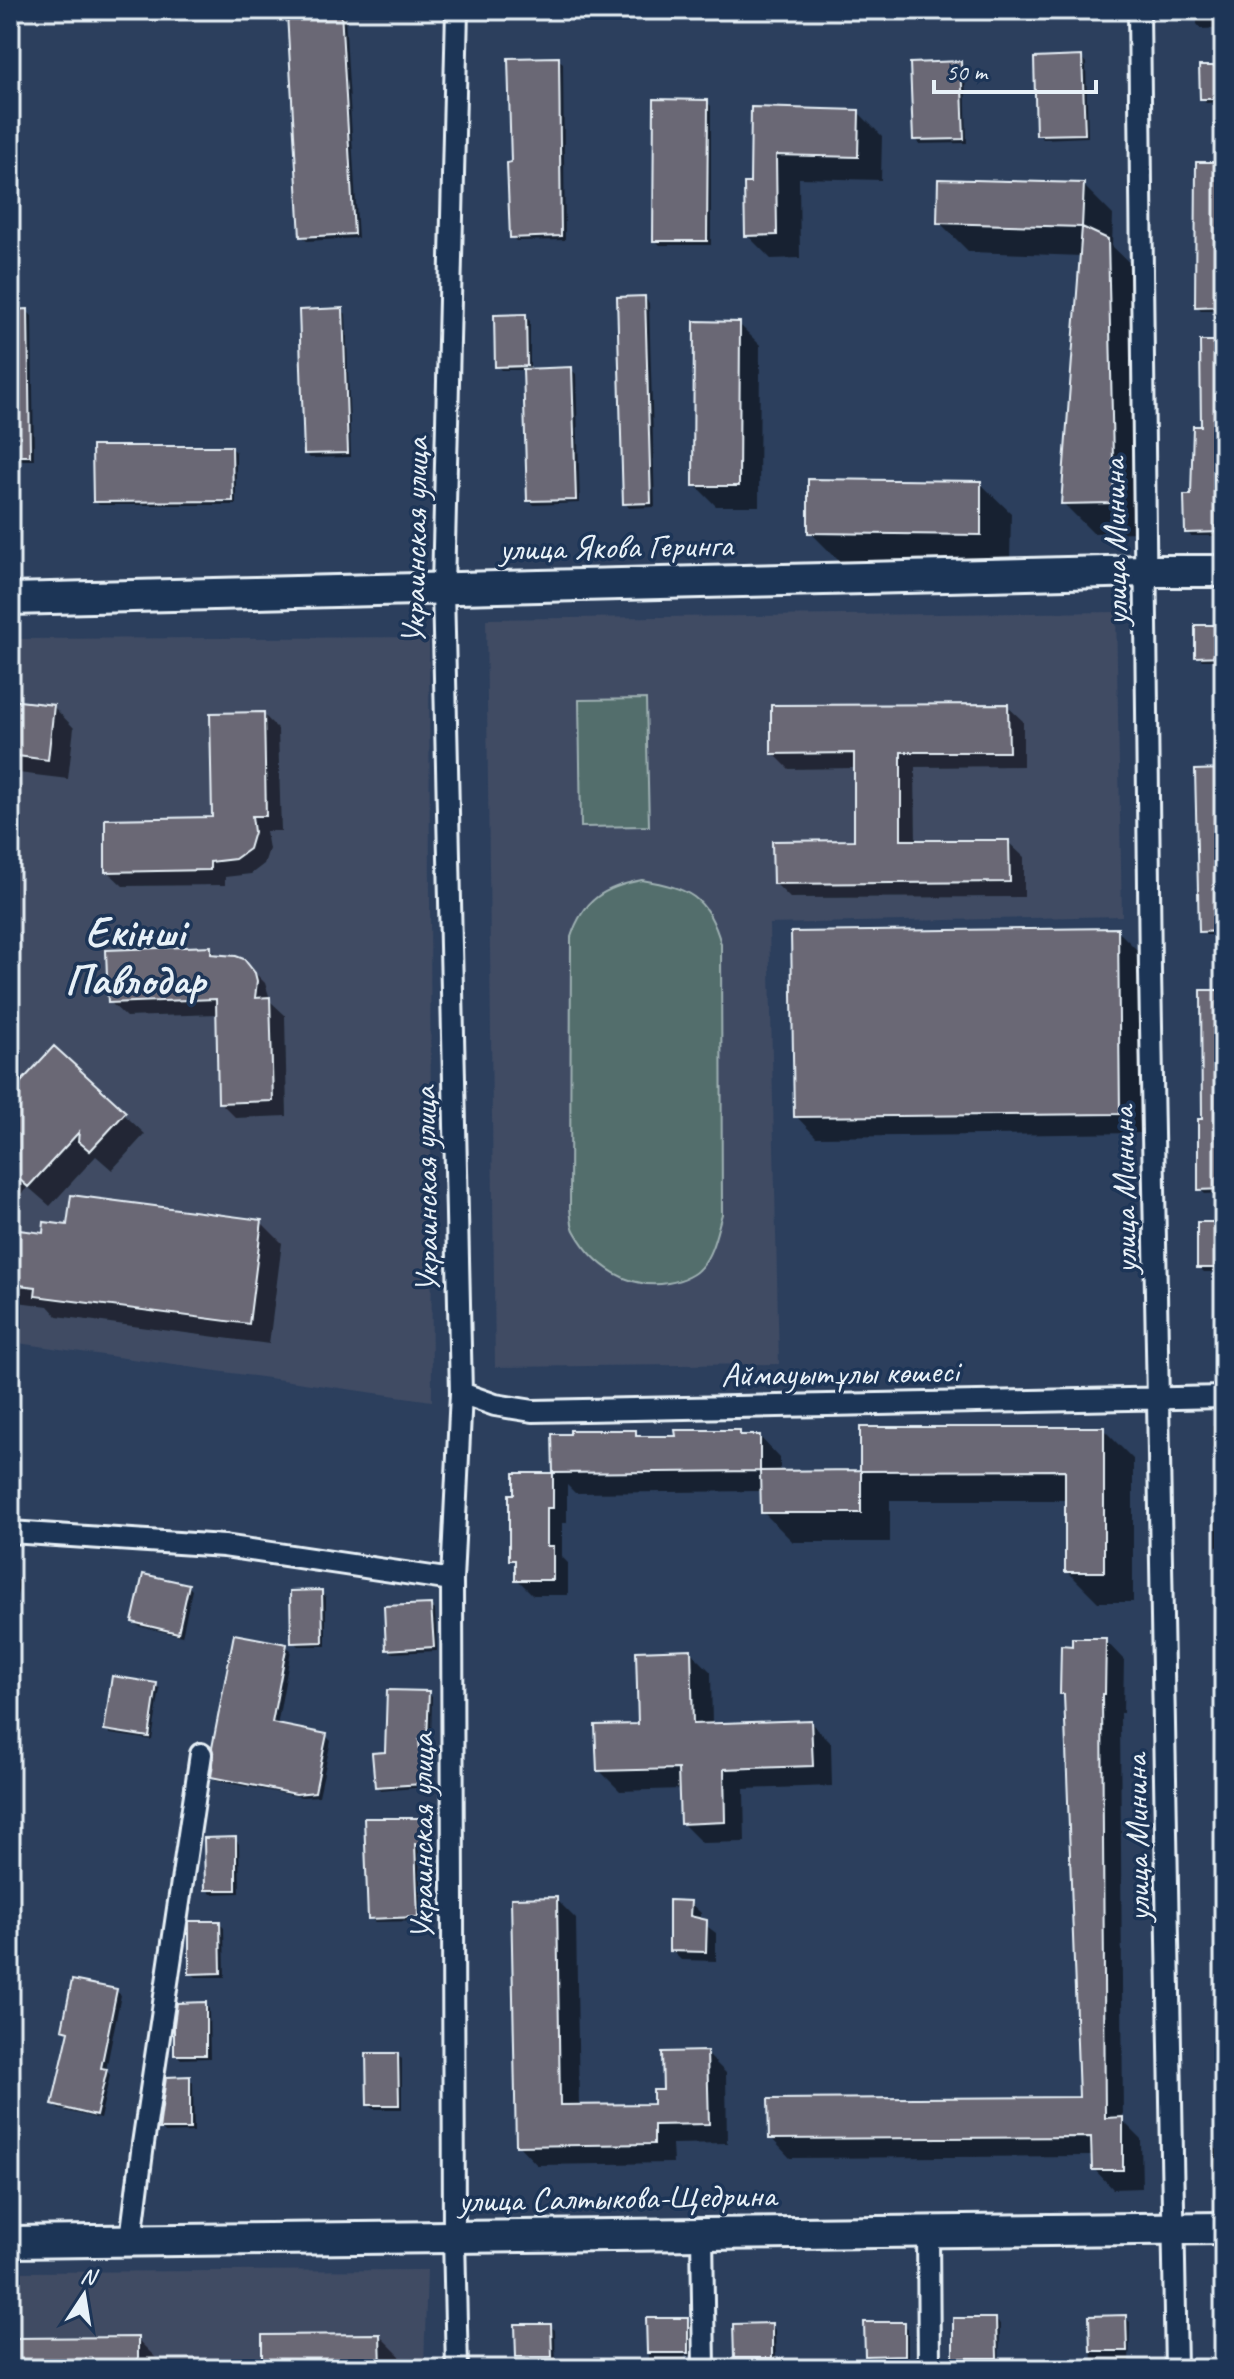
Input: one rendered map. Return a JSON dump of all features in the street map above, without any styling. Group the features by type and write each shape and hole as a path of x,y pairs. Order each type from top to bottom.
{"street":[{"name":"Украинская улица","path":"457,10 443,588 461,1393 452,1580 457,2369"},
{"name":"улица Минина","path":"1139,10 1150,972 1176,2369"},
{"name":"улица Якова Геринга","path":"10,599 1224,571"},
{"name":"Аймауытұлы көшесі","path":"461,1393 495,1405 533,1411 1224,1397"},
{"path":"10,1532 224,1546 452,1580"},
{"path":"131,2239 201,1754"},
{"name":"улица Салтыкова-Щедрина","path":"10,2242 1224,2228"},
{"path":"928,2231 929,2369"},
{"path":"702,2234 704,2369"}],"shaded area":[{"path":"1116,612 1122,916 769,924 779,1364 495,1367 486,619"},
{"path":"429,637 432,1401 10,1342 10,639"},
{"path":"427,2270 424,2369 10,2369 10,2272"}],"green space":[{"path":"646,699 649,826 581,827 579,700"},
{"path":"642,880 672,887 694,897 710,915 721,944 722,1214 712,1249 698,1270 677,1281 654,1284 626,1279 602,1265 575,1232 570,1208 571,937 582,913 597,897 606,891"}],"building":[{"path":"341,11 354,234 300,237 287,14"},
{"path":"1082,56 1085,134 1036,135 1034,58"},
{"path":"559,57 561,236 510,238 508,58"},
{"path":"961,61 964,139 913,140 910,63"},
{"path":"1199,66 1224,66 1224,99 1200,99"},
{"path":"654,99 708,100 707,241 653,241"},
{"path":"751,107 859,110 858,157 776,155 777,235 745,236 744,183 750,183"},
{"path":"1196,162 1224,162 1224,306 1195,307"},
{"path":"938,179 1084,183 1082,227 937,223"},
{"path":"1082,227 1108,239 1114,503 1061,504"},
{"path":"645,296 651,503 623,504 617,297"},
{"path":"343,308 348,453 304,454 299,310"},
{"path":"28,309 30,456 10,456 10,310"},
{"path":"526,314 527,366 495,367 494,315"},
{"path":"694,321 740,322 739,486 693,486"},
{"path":"1200,341 1224,341 1224,532 1185,533 1184,495 1191,495 1193,426 1201,426"},
{"path":"572,367 576,500 527,501 523,369"},
{"path":"92,446 232,446 233,501 93,502"},
{"path":"808,479 981,481 981,535 808,533"},
{"path":"1195,625 1224,625 1224,656 1195,657"},
{"path":"10,700 54,705 48,760 10,755"},
{"path":"1008,704 1009,752 901,752 901,840 1009,840 1010,882 773,884 772,841 854,840 854,753 771,754 771,705"},
{"path":"264,712 266,816 252,816 254,832 249,849 235,859 210,862 210,870 105,872 105,819 212,817 210,713"},
{"path":"1224,769 1224,931 1199,932 1195,770"},
{"path":"1118,928 1120,1114 794,1117 791,932"},
{"path":"211,946 211,954 244,959 255,973 255,998 270,997 273,1101 218,1103 216,999 108,1003 106,950"},
{"path":"1201,990 1224,990 1224,1189 1198,1190 1198,1119 1202,1119"},
{"path":"54,1046 126,1112 90,1151 78,1141 79,1132 28,1187 10,1171 10,1094"},
{"path":"71,1195 262,1220 249,1324 35,1296 36,1287 10,1284 10,1229 43,1233 44,1222 67,1225"},
{"path":"1197,1222 1224,1222 1224,1268 1197,1268"},
{"path":"860,1427 1104,1427 1104,1572 1065,1572 1065,1470 861,1471 861,1513 761,1513 760,1471 860,1470"},
{"path":"570,1430 636,1430 636,1436 676,1436 675,1430 740,1430 740,1435 760,1435 760,1471 553,1473 552,1434 570,1434"},
{"path":"514,1473 553,1473 553,1508 547,1508 547,1546 553,1546 553,1580 515,1580 515,1560 509,1560 509,1494 514,1494"},
{"path":"143,1574 189,1584 178,1633 132,1622"},
{"path":"322,1590 323,1642 291,1643 290,1591"},
{"path":"431,1604 434,1647 386,1650 384,1606"},
{"path":"234,1634 287,1644 272,1723 327,1734 315,1792 296,1794 211,1777 212,1748"},
{"path":"1072,1638 1106,1638 1105,1694 1102,1694 1105,2118 1123,2117 1123,2170 1092,2170 1091,2137 769,2139 768,2099 1079,2097 1064,1694 1060,1694 1061,1645 1072,1646"},
{"path":"691,1649 693,1724 811,1720 813,1766 724,1769 725,1822 680,1824 678,1769 597,1771 595,1725 638,1724 636,1651"},
{"path":"112,1676 157,1683 149,1737 104,1730"},
{"path":"387,1690 429,1691 427,1740 419,1740 423,1784 375,1787 372,1753 385,1752"},
{"path":"364,1818 427,1818 427,1844 415,1844 418,1917 368,1919"},
{"path":"236,1837 236,1890 205,1890 204,1838"},
{"path":"557,1897 560,2105 653,2104 653,2090 663,2090 662,2052 707,2051 709,2124 654,2125 654,2144 516,2146 511,1898"},
{"path":"669,1900 691,1901 690,1916 707,1920 706,1952 669,1951"},
{"path":"189,1921 220,1921 221,1973 189,1974"},
{"path":"72,1980 117,1989 101,2068 107,2069 96,2116 52,2105 69,2031 62,2029"},
{"path":"206,2002 206,2055 174,2055 177,2003"},
{"path":"366,2053 398,2053 399,2105 367,2105"},
{"path":"190,2076 190,2129 159,2129 166,2077"},
{"path":"1126,2315 1127,2351 1090,2351 1089,2316"},
{"path":"646,2318 688,2318 688,2353 647,2353"},
{"path":"953,2318 996,2318 997,2358 953,2358"},
{"path":"864,2322 905,2322 905,2355 865,2356"},
{"path":"772,2323 772,2358 734,2358 733,2324"},
{"path":"515,2324 551,2324 552,2357 516,2357"},
{"path":"380,2334 381,2369 262,2369 262,2335"},
{"path":"138,2337 138,2369 10,2369 10,2338"}],"district":[{"name":"Екінші Павлодар","path":"135,955"}]}
